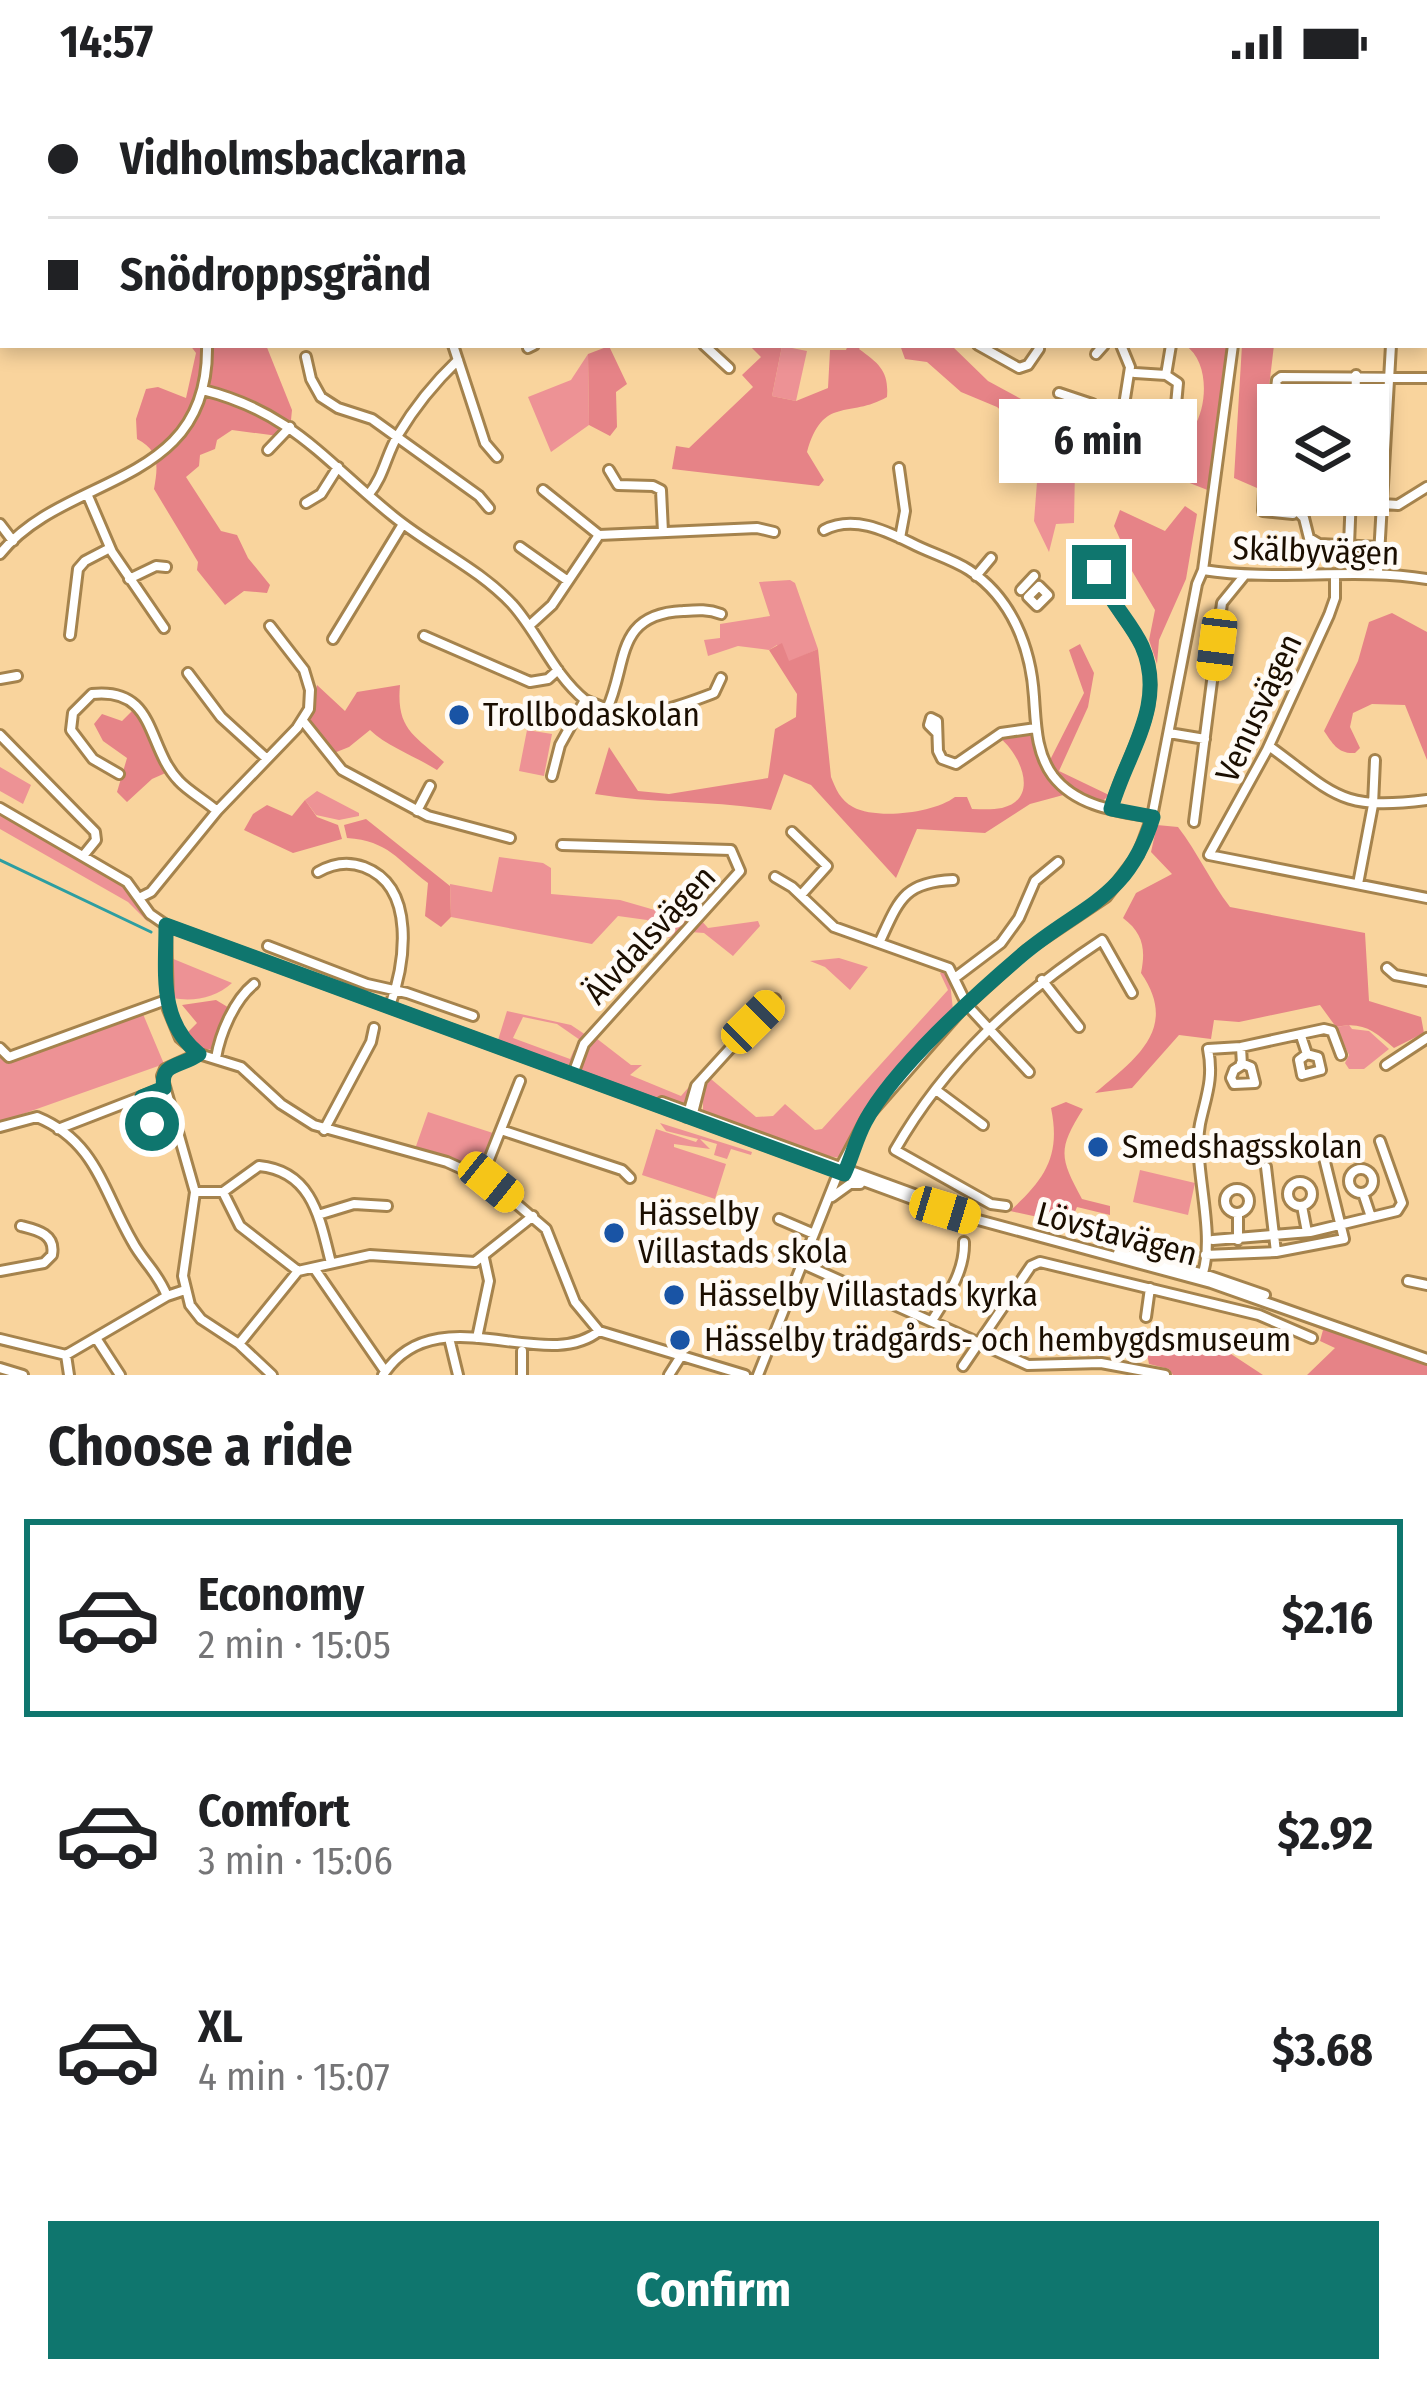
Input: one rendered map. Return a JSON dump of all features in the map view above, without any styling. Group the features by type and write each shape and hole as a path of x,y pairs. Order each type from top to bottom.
{"street":[{"path":"0,554 13,541 150,461 187,424 202,390 207,348"},
{"path":"455,348 485,443 497,457"},
{"path":"707,348 730,368"},
{"path":"983,348 1019,368 1028,365 1039,349"},
{"path":"1096,354 1101,348"},
{"path":"1121,348 1130,367 1123,452"},
{"path":"1166,375 1170,348"},
{"path":"758,1375 801,1263 863,1125 892,1084 1027,950 1106,897 1138,855 1153,817 1203,570 1233,348"},
{"path":"1389,384 1390,348"},
{"path":"306,357 321,397 372,419 489,508"},
{"path":"369,494 385,472 396,439 432,387 458,360"},
{"path":"1135,373 1166,375 1178,383 1176,405 1168,414 1166,453"},
{"path":"1276,384 1288,375 1427,378"},
{"path":"1356,376 1356,384"},
{"path":"202,390 257,408 290,427 403,524 494,585 585,700 634,715 714,693 721,678"},
{"path":"1059,393 1092,404 1085,434"},
{"path":"1091,412 1125,418 1127,409"},
{"path":"1127,409 1168,414"},
{"path":"268,450 290,427"},
{"path":"306,502 321,494 338,467"},
{"path":"899,468 905,511 900,538"},
{"path":"609,470 618,484 661,490 663,532"},
{"path":"1389,504 1398,505 1427,487"},
{"path":"543,490 599,535 774,532"},
{"path":"88,496 110,548 164,628"},
{"path":"1302,516 1310,538 1319,544 1379,547"},
{"path":"1349,545 1350,516"},
{"path":"1378,573 1381,516"},
{"path":"0,524 13,541"},
{"path":"333,639 403,524"},
{"path":"824,530 864,525 976,576 1014,619 1025,644 1046,765 1074,795 1153,817"},
{"path":"530,625 552,605 599,535"},
{"path":"70,634 77,571 85,561 110,548"},
{"path":"520,548 568,581"},
{"path":"976,576 991,558"},
{"path":"129,579 156,566 166,567"},
{"name":"Skälbyvägen","path":"1203,570 1244,576 1378,573 1427,580"},
{"path":"1099,572 1141,644 1149,674 1143,730 1111,809"},
{"name":"Venusvägen","path":"1335,575 1329,615 1269,746 1209,855 1358,884"},
{"path":"1194,822 1222,603 1244,576"},
{"path":"1021,590 1036,581"},
{"path":"607,709 622,650 638,627 669,612 721,614"},
{"path":"141,897 151,892 217,811 303,721 310,701 308,682 270,626"},
{"path":"424,636 530,682 548,679 558,670"},
{"path":"188,673 221,717 267,759"},
{"path":"0,679 17,676"},
{"path":"119,774 93,759 71,730 74,713 92,694 117,695 144,712 163,757 180,782 217,811"},
{"path":"552,776 560,745 585,700"},
{"path":"303,721 343,770 417,811 510,838"},
{"path":"937,733 942,759 956,764 1001,733 1036,728"},
{"path":"1169,733 1205,739"},
{"path":"0,735 94,832 95,840 83,856"},
{"path":"1269,746 1339,797 1373,805 1427,801"},
{"path":"1376,760 1358,884 1427,898"},
{"path":"417,811 430,786"},
{"name":"Lövstavägen","path":"0,808 127,882 150,914 166,925 878,1183 1005,1225 1200,1275 1427,1356"},
{"path":"792,832 827,866 801,895"},
{"name":"Älvdalsvägen","path":"562,845 731,850 739,864 734,881 584,1044 574,1073"},
{"path":"956,977 1000,943 1035,881 1058,862"},
{"path":"317,872 352,863 376,873 392,889 402,926 390,1006"},
{"path":"775,877 835,927 943,965 956,977 967,1005 986,1029 1029,1072"},
{"path":"880,941 910,888 920,882 953,880"},
{"path":"166,925 166,1000 176,1030 199,1054 241,1067 289,1111 324,1130 428,1156 482,1177 533,1216 550,1237 575,1302 598,1331 717,1371 745,1375"},
{"path":"1006,1206 991,1204 896,1150 935,1090 986,1029 1042,980 1102,940 1132,993"},
{"path":"268,946 472,1016"},
{"path":"1387,968 1395,975 1427,981"},
{"path":"1042,980 1079,1027"},
{"path":"216,1058 219,1040 245,991 254,984"},
{"path":"689,1114 701,1081 775,999"},
{"path":"0,1048 9,1058 166,1000"},
{"path":"324,1130 374,1028"},
{"path":"1200,1275 1205,1255 1200,1125 1210,1101 1208,1049 1241,1047 1324,1029 1332,1031 1341,1055"},
{"path":"1301,1036 1307,1054"},
{"path":"1386,1065 1427,1038"},
{"path":"1241,1047 1241,1063"},
{"path":"199,1054 165,1069 162,1076 196,1192 186,1247 185,1290 202,1319 272,1375"},
{"path":"482,1177 520,1081"},
{"path":"58,1129 164,1088"},
{"path":"935,1090 983,1125"},
{"path":"142,1097 152,1136"},
{"path":"0,1127 43,1118 95,1162 135,1247 152,1264 167,1296"},
{"path":"843,1170 863,1125"},
{"path":"502,1130 622,1170 630,1178"},
{"path":"1213,1240 1307,1232 1397,1211 1402,1203 1380,1142"},
{"path":"853,1151 856,1167 878,1183"},
{"path":"1205,1255 1276,1252 1344,1239 1324,1158"},
{"path":"1266,1167 1276,1252"},
{"path":"196,1192 223,1192 252,1168 273,1168 299,1182 318,1215 331,1263"},
{"path":"830,1198 850,1184 878,1183"},
{"path":"223,1192 240,1226 298,1271"},
{"path":"1363,1193 1372,1217"},
{"path":"318,1215 354,1204 387,1206"},
{"path":"1302,1206 1307,1232"},
{"path":"1238,1213 1238,1240"},
{"path":"238,1344 298,1271 370,1255 430,1256 467,1263 484,1258 533,1216"},
{"path":"779,1220 814,1234"},
{"path":"0,1270 44,1263 52,1255 52,1241 46,1234 21,1226"},
{"path":"933,1319 954,1285 964,1242"},
{"path":"477,1339 489,1282 484,1258"},
{"path":"963,1366 1036,1262 1259,1315 1312,1338"},
{"path":"801,1263 1028,1365 1101,1363 1166,1375"},
{"path":"314,1268 384,1373 412,1347 477,1339 521,1351 575,1345 589,1341 598,1331"},
{"path":"1408,1282 1427,1285"},
{"path":"1146,1317 1150,1288"},
{"path":"0,1339 66,1355 185,1290"},
{"path":"96,1338 119,1375"},
{"path":"450,1342 458,1375"},
{"path":"521,1351 522,1375"},
{"path":"66,1355 69,1375"},
{"path":"668,1375 681,1356"},
{"path":"0,1368 23,1375"}],"shaded area":[{"path":"192,348 267,348 292,410 291,420 278,436 232,430 217,440 215,449 200,455 199,466 186,477 221,531 237,535 270,585 267,593 244,591 225,605 197,570 198,562 154,489 156,460 137,439 136,419 146,389 158,387 186,398 196,353"},
{"path":"610,348 627,384 616,392 617,427 610,436 589,425 588,354"},
{"path":"752,348 782,348 772,396 796,401 828,388 830,350 860,348 885,375 887,397 839,411 821,422 807,452 824,480 819,486 672,469 676,446 689,448 753,387 742,375 761,357"},
{"path":"782,348 807,351 796,401 772,396"},
{"path":"901,348 954,348 988,381 1086,443 1109,451 1172,448 1184,438 1199,418 1204,395 1202,372 1188,348 1228,348 1210,491 1154,469 1075,467 1057,459 997,407 961,392 927,362 905,359"},
{"path":"1242,348 1274,348 1269,384 1257,384 1257,488 1234,478"},
{"path":"588,354 589,425 551,452 528,397 571,380"},
{"path":"1046,449 1075,467 1074,523 1056,524 1049,552 1034,521 1039,456"},
{"path":"1185,506 1197,514 1186,579 1159,640 1157,664 1149,640 1155,610 1132,571 1113,560 1125,550 1114,526 1120,510 1165,531"},
{"path":"790,580 818,649 789,662 777,645 769,650 738,646 708,656 704,640 720,638 720,624 770,616 759,582"},
{"path":"1392,613 1427,632 1427,760 1405,705 1372,704 1353,713 1350,727 1360,748 1355,753 1340,750 1324,731 1358,661 1369,622"},
{"path":"782,643 789,661 818,649 831,777 853,807 890,814 934,807 955,797 967,797 972,809 998,809 1014,803 1021,796 1023,776 1015,755 1000,738 1030,732 1043,768 1067,794 1030,804 985,833 917,829 896,878 811,785 784,774 771,810 595,794 609,747 638,791 669,794 768,778 775,729 796,717 797,694 769,650"},
{"path":"1080,644 1094,673 1088,707 1059,771 1109,795 1101,803 1071,787 1050,760 1084,693 1069,650"},
{"path":"317,685 345,711 357,692 400,685 404,722 444,762 437,770 370,730 334,753 307,721"},
{"path":"132,711 141,715 170,771 152,779 127,802 117,792 127,758 103,741 94,724 102,714 122,721"},
{"path":"527,730 552,734 544,776 519,771"},
{"path":"0,767 31,785 23,804 0,791"},
{"path":"317,791 359,816 339,820 316,815 305,800"},
{"path":"305,800 317,817 338,825 342,839 293,853 244,830 253,814 267,805 292,816"},
{"path":"0,812 124,883 148,922 128,902 0,829"},
{"path":"366,819 450,886 451,917 441,927 425,916 428,883 383,847 347,838 344,825"},
{"path":"1157,825 1178,827 1230,907 1365,933 1369,1001 1421,1017 1424,1033 1394,1048 1368,1029 1336,1027 1320,1005 1239,1022 1214,1020 1211,1039 1179,1035 1132,1088 1095,1093 1138,1054 1154,1026 1152,993 1141,973 1141,942 1123,918 1136,893 1172,874 1151,852"},
{"path":"499,857 551,868 551,894 620,900 686,919 669,938 647,920 618,916 592,944 451,917 450,884 492,892"},
{"path":"700,919 708,928 758,921 760,926 733,956 704,933 690,932"},
{"path":"171,958 232,983 204,998 172,998"},
{"path":"839,958 868,967 850,990 825,967 810,961"},
{"path":"944,971 953,1010 877,1096 856,1124 840,1158 810,1153 703,1111 703,1089 711,1079 756,1117 773,1116 785,1104 815,1130 822,1129 948,990 940,973"},
{"path":"216,1000 231,1009 214,1049 202,1050 184,1036 197,1023 182,1005"},
{"path":"507,1011 571,1025 586,1035 580,1040 557,1024 523,1017 513,1038 570,1059 574,1050 578,1052 572,1066 498,1040"},
{"path":"143,1014 164,1064 0,1122 0,1055 7,1062"},
{"path":"1336,1027 1369,1031 1389,1049 1364,1069 1349,1069 1345,1063 1349,1055"},
{"path":"596,1038 631,1065 642,1065 630,1075 681,1096 695,1080 685,1103 667,1102 580,1071 583,1056"},
{"path":"1066,1102 1083,1109 1065,1145 1069,1173 1082,1199 1110,1206 1110,1215 1077,1207 1070,1224 1010,1211 1047,1166 1054,1140 1051,1108"},
{"path":"428,1112 496,1134 479,1169 415,1149"},
{"path":"660,1123 751,1155 731,1149 727,1159 714,1155 717,1144 700,1139 710,1149 674,1144 726,1164 715,1199 642,1175 656,1129 698,1139 666,1131"},
{"path":"1140,1170 1195,1183 1188,1215 1133,1202"},
{"path":"1248,1301 1420,1359 1427,1364 1427,1375 1307,1375 1335,1348 1320,1341 1323,1330"},
{"path":"1194,1336 1215,1338 1263,1375 1173,1375 1169,1369 1149,1364 1145,1344 1176,1348"}],"waterway":[{"path":"0,860 151,932"}],"place":[{"name":"Trollbodaskolan","path":"459,715"},
{"name":"Smedshagsskolan","path":"1098,1147"},
{"name":"Hässelby Villastads skola","path":"614,1233"},
{"name":"Hässelby Villastads kyrka","path":"674,1295"},
{"name":"Hässelby trädgårds- och hembygdsmuseum","path":"680,1340"}],"route":[{"path":"152,1124 142,1097 164,1088 165,1069 199,1054 180,1038 168,1009 166,925 844,1174 863,1125 892,1084 961,1010 1027,950 1106,897 1124,877 1146,838 1153,817 1111,809 1143,730 1149,674 1141,644 1099,572"}]}
